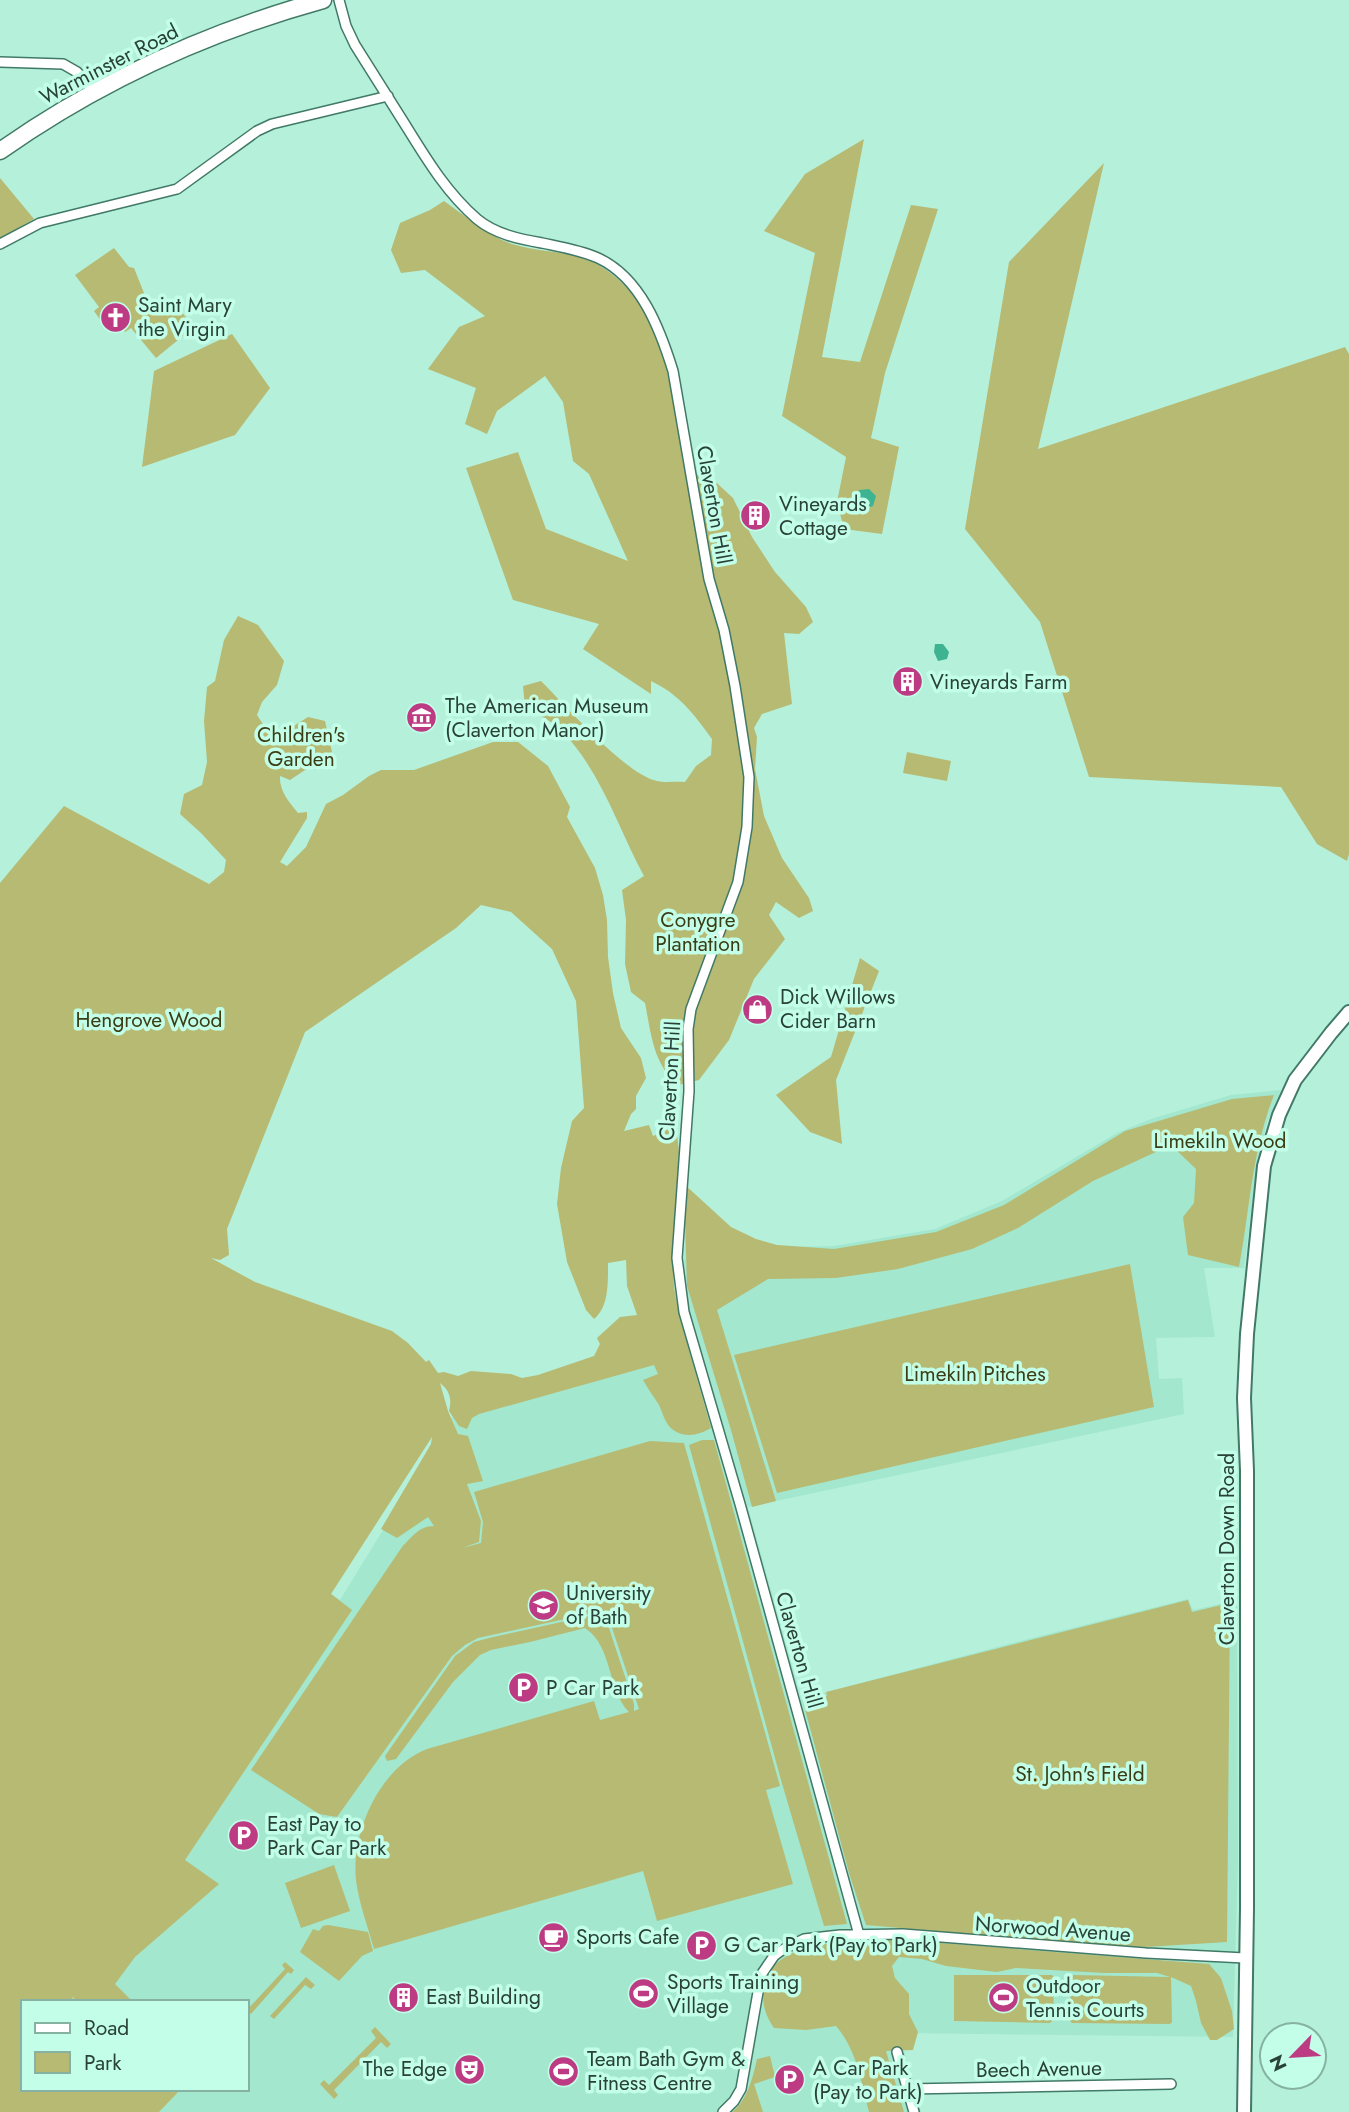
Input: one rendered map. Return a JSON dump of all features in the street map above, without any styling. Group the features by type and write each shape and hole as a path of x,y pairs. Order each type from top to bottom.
{"highway":[{"name":"Warminster Road","path":"0,151 94,92 149,64 222,33 323,0"}],"street":[{"name":"Claverton Hill","path":"339,0 346,26 355,45 453,197 480,222 510,237 578,251 601,259 626,279 643,300 655,321 673,371 709,579 724,630 733,675 749,777 747,827 738,882 691,1009 688,1029 689,1091 677,1258 679,1285 687,1324 740,1504 859,1934"},
{"path":"0,62 62,64 77,72 94,92"},
{"path":"0,244 40,223 177,189 257,131 272,124 388,96"},
{"name":"Claverton Down Road","path":"1244,2112 1247,1471 1244,1398 1247,1334 1264,1166 1279,1115 1295,1080 1349,1012"},
{"name":"Norwood Avenue","path":"723,2112 741,2089 761,1975 774,1956 793,1944 814,1937 903,1934 1146,1954 1245,1958"},
{"path":"897,2052 914,2112"},
{"name":"Beech Avenue","path":"907,2089 1171,2084"}],"shaded area":[{"path":"869,489 876,496 873,506 863,509 856,497 859,490"},
{"path":"935,644 943,644 949,652 947,659 938,661 934,652"},
{"name":"University of Bath","path":"1281,1090 1267,1122 1257,1169 1244,1268 1204,1268 1215,1337 1156,1338 1159,1379 1182,1378 1184,1414 748,1507 801,1699 1188,1599 1193,1610 1237,1600 1238,1861 1233,2037 899,2033 921,2112 0,2112 0,2084 21,2089 21,2091 248,2091 248,2000 72,2000 75,1990 162,1863 144,1844 323,1588 340,1600 461,1403 696,1333 683,1286 687,1194 727,1231 778,1247 834,1246 935,1229 1002,1201 1117,1133 1151,1119 1231,1095"}],"green space":[{"path":"864,139 822,357 860,362 911,205 938,209 885,373 871,438 899,447 882,534 844,529 837,502 846,457 782,416 815,253 764,231 805,174"},
{"path":"1104,163 1038,449 1345,347 1349,354 1347,861 1317,844 1281,787 1089,777 1040,622 965,529 1009,262"},
{"path":"0,178 34,219 0,239"},
{"name":"Conygre Plantation","path":"444,201 503,240 523,247 568,254 590,261 623,284 640,306 654,332 664,360 686,477 706,473 733,498 752,537 775,572 806,607 813,622 799,634 784,633 792,704 762,714 754,728 757,737 755,769 764,816 782,858 809,898 813,911 799,918 776,902 769,915 785,939 754,979 729,1040 699,1080 678,1085 663,1068 651,1037 645,1003 631,992 625,964 626,920 622,890 644,876 587,763 561,730 525,707 523,686 541,681 613,753 644,776 657,781 685,782 696,766 711,755 712,739 692,713 670,692 651,681 651,694 583,649 599,624 513,600 466,468 518,452 546,529 628,561 589,474 573,461 563,402 545,376 497,411 487,434 465,424 476,388 428,369 459,327 485,316 425,270 401,273 391,250 400,223"},
{"path":"114,248 129,267 134,268 152,313 176,302 194,327 156,358 131,328 125,332 120,326 115,329 112,324 106,328 94,311 99,307 75,275"},
{"path":"232,334 270,388 235,435 142,467 154,371"},
{"path":"238,616 258,625 284,661 277,685 262,702 257,715 273,739 308,717 325,721 332,752 290,780 280,776 283,791 291,805 298,813 307,812 307,818 280,862 287,866 306,847 326,804 369,776 381,770 414,770 493,742 518,742 548,766 570,807 567,817 595,868 603,895 608,957 621,1028 641,1058 646,1078 636,1096 636,1109 624,1131 649,1125 653,1136 665,1131 665,1121 675,1118 679,1151 673,1257 674,1287 679,1315 711,1428 689,1435 678,1433 669,1426 643,1380 658,1374 654,1365 479,1414 472,1418 467,1429 459,1426 449,1411 449,1396 440,1383 448,1411 458,1434 468,1436 483,1481 467,1484 481,1521 479,1542 462,1548 481,1543 483,1522 474,1492 650,1441 684,1443 780,1786 766,1790 793,1884 657,1921 643,1871 374,1949 356,1880 358,1842 372,1803 395,1770 427,1749 594,1701 600,1720 629,1712 617,1692 601,1646 585,1628 491,1650 480,1655 453,1682 396,1759 387,1761 385,1756 455,1656 474,1642 593,1615 601,1617 608,1625 634,1711 639,1709 612,1628 607,1618 597,1612 478,1638 465,1645 452,1656 337,1817 319,1814 251,1770 402,1547 420,1530 434,1526 428,1517 397,1538 381,1529 431,1444 432,1437 331,1594 352,1610 185,1860 219,1884 135,1957 115,1984 131,2000 73,2000 74,1996 71,2000 21,2000 21,2091 179,2091 159,2112 0,2112 0,883 64,806 209,884 224,872 226,860 180,814 184,794 202,785 207,762 204,721 207,687 215,681 224,640","holes":["481,905 511,912 552,949 576,1001 584,1108 572,1121 561,1168 557,1204 567,1262 586,1310 594,1319 605,1301 608,1263 626,1260 627,1286 637,1315 620,1317 597,1338 600,1344 594,1356 522,1378 511,1374 471,1371 458,1376 438,1373 429,1360 426,1362 392,1331 255,1282 211,1258 220,1260 229,1255 227,1229 305,1032 456,928"]},
{"path":"907,752 951,761 947,781 903,773"},
{"path":"860,958 879,971 836,1080 842,1144 810,1132 776,1095 831,1057"},
{"name":"Limekiln Wood","path":"1274,1095 1256,1158 1239,1267 1188,1255 1183,1217 1194,1203 1196,1169 1171,1145 1093,1181 1018,1228 972,1249 898,1269 836,1278 768,1279 717,1310 776,1501 752,1507 687,1286 684,1184 731,1227 756,1239 777,1245 834,1249 936,1232 1004,1205 1125,1131 1232,1099"},
{"name":"Limekiln Pitches","path":"1130,1264 1154,1407 777,1493 734,1355"},
{"path":"702,1440 714,1440 847,1924 824,1926 689,1445"},
{"name":"St. John's Field","path":"1188,1600 1192,1612 1230,1603 1227,1942 1145,1947 866,1925 849,1873 803,1702 827,1696 826,1692"},
{"path":"334,1865 350,1911 301,1928 285,1883"},
{"path":"328,1925 368,1932 373,1951 362,1956 339,1981 300,1952 313,1929 319,1931"},
{"path":"889,1939 1209,1964 1221,1978 1232,2011 1234,2029 1217,2040 1210,2040 1201,2023 1191,1986 1171,1977 1170,2024 1070,2021 1073,1975 1170,1977 1157,1973 1016,1968 997,1972 899,1957 892,1966 895,1978 909,1994 909,2014 918,2032 913,2050 886,2051 904,2112 869,2112 854,2056 836,2026 806,2030 774,2028 765,2012 763,1994 773,1967 797,1951 828,1944"},
{"path":"285,1962 294,1970 291,1974 288,1972 251,2014 248,2009 285,1969 282,1965"},
{"name":"Outdoor Tennis Courts","path":"954,1975 1052,1975 1053,2020 1050,2023 954,2021"},
{"path":"306,1977 315,1985 311,1989 305,1985 274,2019 270,2016"},
{"path":"375,2027 391,2044 387,2048 381,2042 334,2090 338,2095 334,2099 320,2084 324,2080 329,2085 376,2038 371,2031"},
{"path":"770,2056 775,2077 754,2084 763,2112 732,2112 745,2095 757,2059"}],"place":[{"name":"Saint Mary the Virgin","path":"115,317"},
{"name":"Vineyards Cottage","path":"756,516"},
{"name":"Vineyards Farm","path":"907,682"},
{"name":"The American Museum (Claverton Manor)","path":"422,718"},
{"name":"Dick Willows Cider Barn","path":"757,1009"},
{"name":"University of Bath","path":"543,1605"},
{"name":"P Car Park","path":"523,1688"},
{"name":"East Pay to Park Car Park","path":"244,1836"},
{"name":"Sports Cafe","path":"553,1937"},
{"name":"G Car Park (Pay to Park)","path":"701,1945"},
{"name":"Sports Training Village","path":"644,1994"},
{"name":"East Building","path":"403,1997"},
{"name":"Outdoor Tennis Courts","path":"1003,1998"},
{"name":"The Edge","path":"470,2069"},
{"name":"Team Bath Gym & Fitness Centre","path":"564,2071"},
{"name":"A Car Park (Pay to Park)","path":"790,2080"}],"park label":[{"name":"Children's Garden","path":"301,747"},
{"name":"Hengrove Wood","path":"149,1020"}]}
